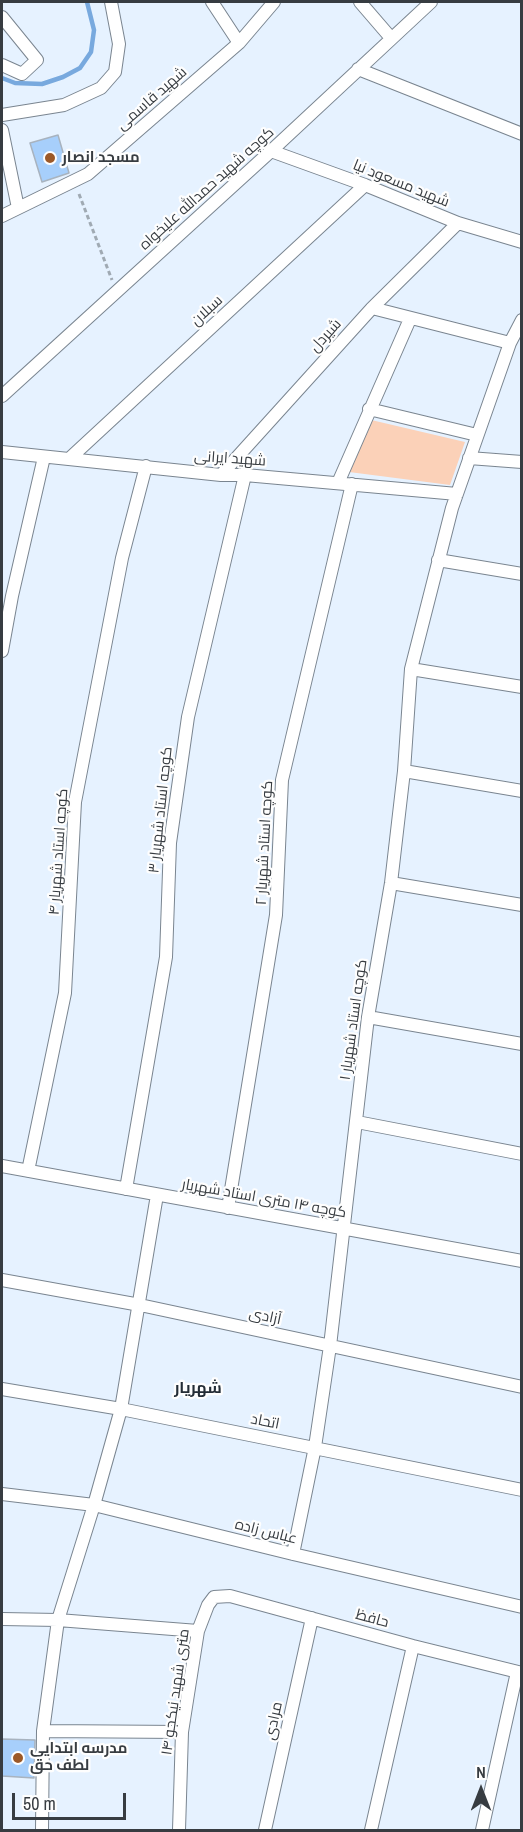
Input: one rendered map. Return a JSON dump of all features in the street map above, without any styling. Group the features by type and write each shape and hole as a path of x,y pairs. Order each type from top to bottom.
{"street":[{"path":"2,115 64,105 101,88 115,72 118,44 111,2"},
{"path":"212,2 239,43"},
{"name":"شهید قاسمی","path":"2,216 88,174 239,43 274,2"},
{"path":"360,2 391,38"},
{"name":"کوچه شهید حمدالله علیخواه","path":"2,396 431,2"},
{"path":"2,17 36,60 22,74 2,65"},
{"path":"358,69 522,134"},
{"path":"2,130 18,208"},
{"name":"شهید مسعود نیا","path":"271,151 458,223 522,242"},
{"name":"سبلان","path":"69,459 364,185"},
{"name":"شیردل","path":"221,475 372,308 458,223"},
{"path":"372,308 510,343"},
{"path":"338,483 410,319"},
{"name":"کوچه استاد شهریار ۱","path":"293,1554 315,1448 330,1346 368,1017 391,883 404,771 411,669 457,494 510,343 522,320"},
{"path":"369,409 477,435"},
{"name":"شهید ایرانی","path":"2,452 221,475 245,475 457,494"},
{"path":"2,651 12,596 44,457"},
{"path":"469,458 522,462"},
{"name":"کوچه استاد شهریار ۴","path":"28,1171 64,993 75,802 122,558 146,466"},
{"name":"کوچه استاد شهریار ۳","path":"126,1189 166,957 170,843 188,717 245,475"},
{"name":"کوچه استاد شهریار ۲","path":"228,1208 276,915 282,780 352,484"},
{"path":"438,560 522,574"},
{"path":"411,669 522,687"},
{"path":"404,771 522,791"},
{"path":"391,883 522,905"},
{"path":"368,1017 522,1044"},
{"path":"357,1122 522,1154"},
{"name":"کوچه ۱۴ متری استاد شهریار","path":"2,1166 522,1261"},
{"path":"42,1830 43,1731 58,1620 121,1409 157,1195"},
{"name":"آزادی","path":"2,1280 140,1305 522,1387"},
{"name":"اتحاد","path":"2,1389 121,1409 522,1490"},
{"name":"عباس زاده","path":"2,1494 94,1505 522,1607"},
{"name":"حافظ","path":"214,1597 230,1596 413,1646 519,1672"},
{"name":"۱۴ متری شهید نیکجو","path":"178,1830 182,1732 198,1631 208,1605 214,1597"},
{"name":"مرادی","path":"265,1830 312,1618"},
{"path":"2,1619 58,1620 198,1631"},
{"path":"371,1830 413,1646"},
{"path":"482,1830 519,1672"},
{"path":"43,1731 182,1732"}],"path":[{"path":"74,181 116,292"}],"shaded area":[{"path":"367,419 465,442 450,485 349,472"}],"building":[{"name":"مسجد انصار","path":"58,135 69,173 42,182 30,143"},
{"name":"مدرسه ابتدایی لطف حق","path":"2,1739 35,1740 34,1778 2,1776"}],"waterway":[{"path":"2,78 15,83 42,84 80,68 91,52 94,30 87,2"}],"place":[{"name":"مسجد انصار","path":"50,158"},
{"name":"مدرسه ابتدایی لطف حق","path":"18,1758"}],"district":[{"name":"شهریار","path":"198,1389"}]}
